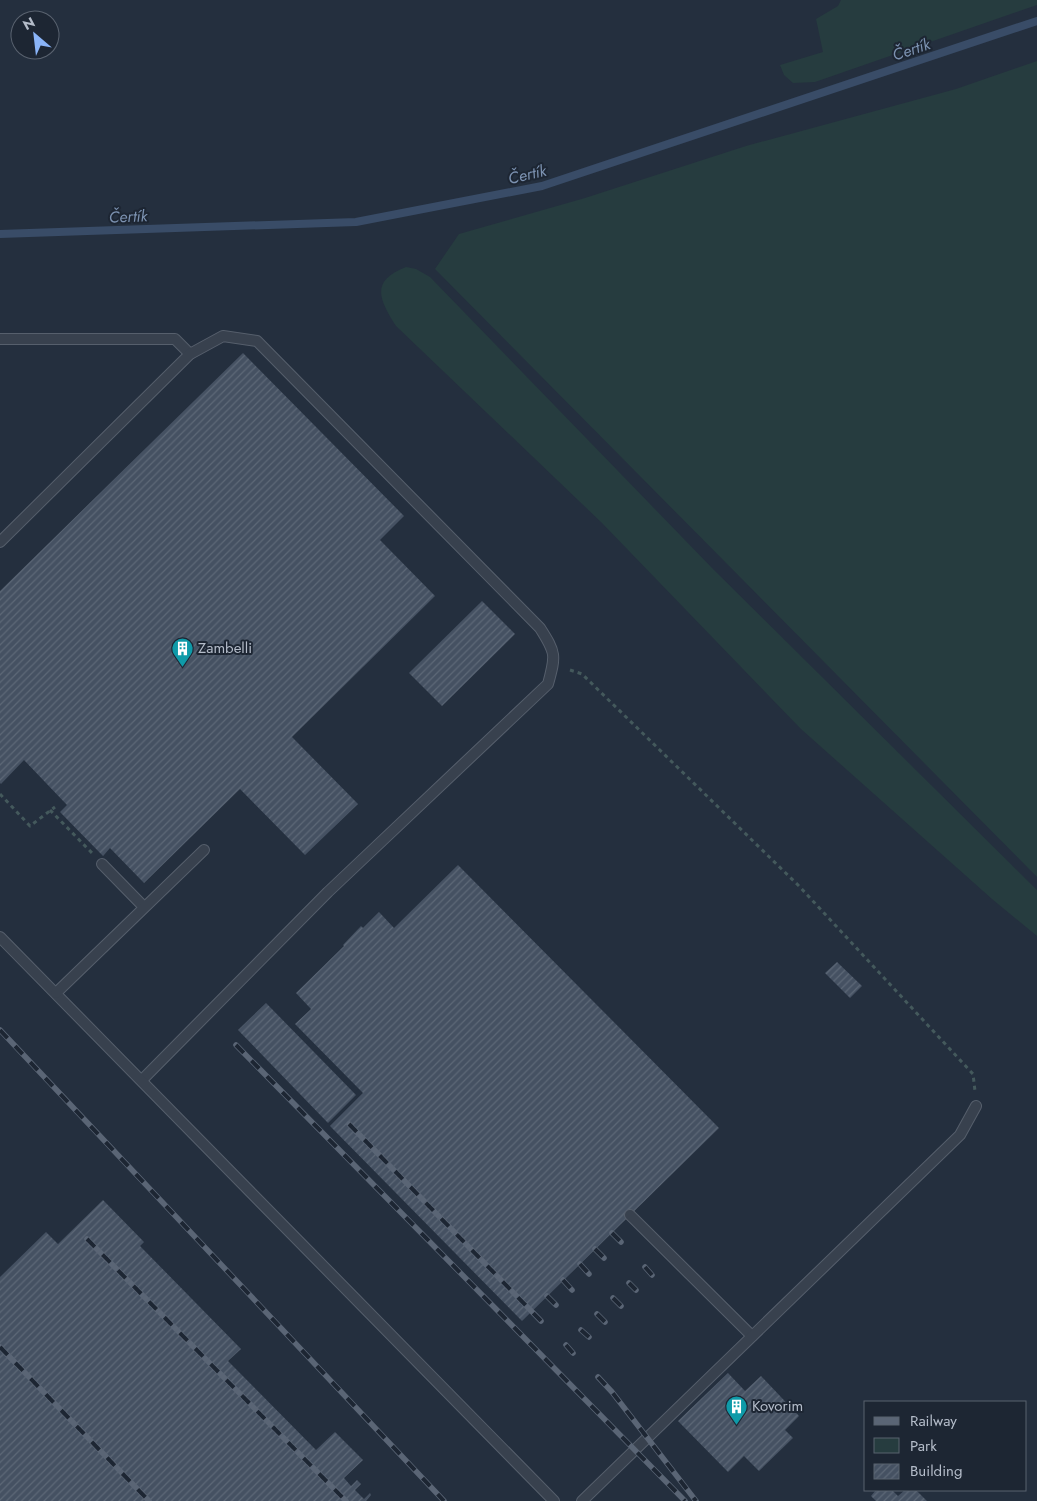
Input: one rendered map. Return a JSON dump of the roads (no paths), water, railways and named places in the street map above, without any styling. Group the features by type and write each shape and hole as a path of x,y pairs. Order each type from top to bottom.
{"lane":[{"path":"0,542 190,354 223,336 257,341 540,628 553,648 554,664 548,684 328,892 142,1080"},
{"path":"0,339 175,339 190,354"},
{"path":"56,993 204,850"},
{"path":"102,864 144,907"},
{"path":"0,937 554,1501"},
{"path":"582,1501 960,1135 976,1106"},
{"path":"630,1215 752,1336"}],"waterway":[{"name":"Čertík","path":"0,234 356,222 542,186 1037,21"}],"railway":[{"path":"0,1030 444,1501"},
{"path":"236,1045 685,1501"},
{"path":"349,1124 541,1321"},
{"path":"612,1233 621,1242"},
{"path":"87,1239 346,1501"},
{"path":"595,1249 604,1258"},
{"path":"580,1264 589,1274"},
{"path":"645,1267 652,1275"},
{"path":"563,1280 572,1290"},
{"path":"629,1283 636,1290"},
{"path":"547,1296 556,1305"},
{"path":"613,1298 621,1306"},
{"path":"597,1314 605,1322"},
{"path":"581,1330 589,1337"},
{"path":"566,1345 573,1353"},
{"path":"0,1347 149,1501"},
{"path":"598,1377 612,1392 696,1501"}],"place":[{"name":"Zambelli","path":"182,667"},
{"name":"Kovorim","path":"736,1425"}]}
